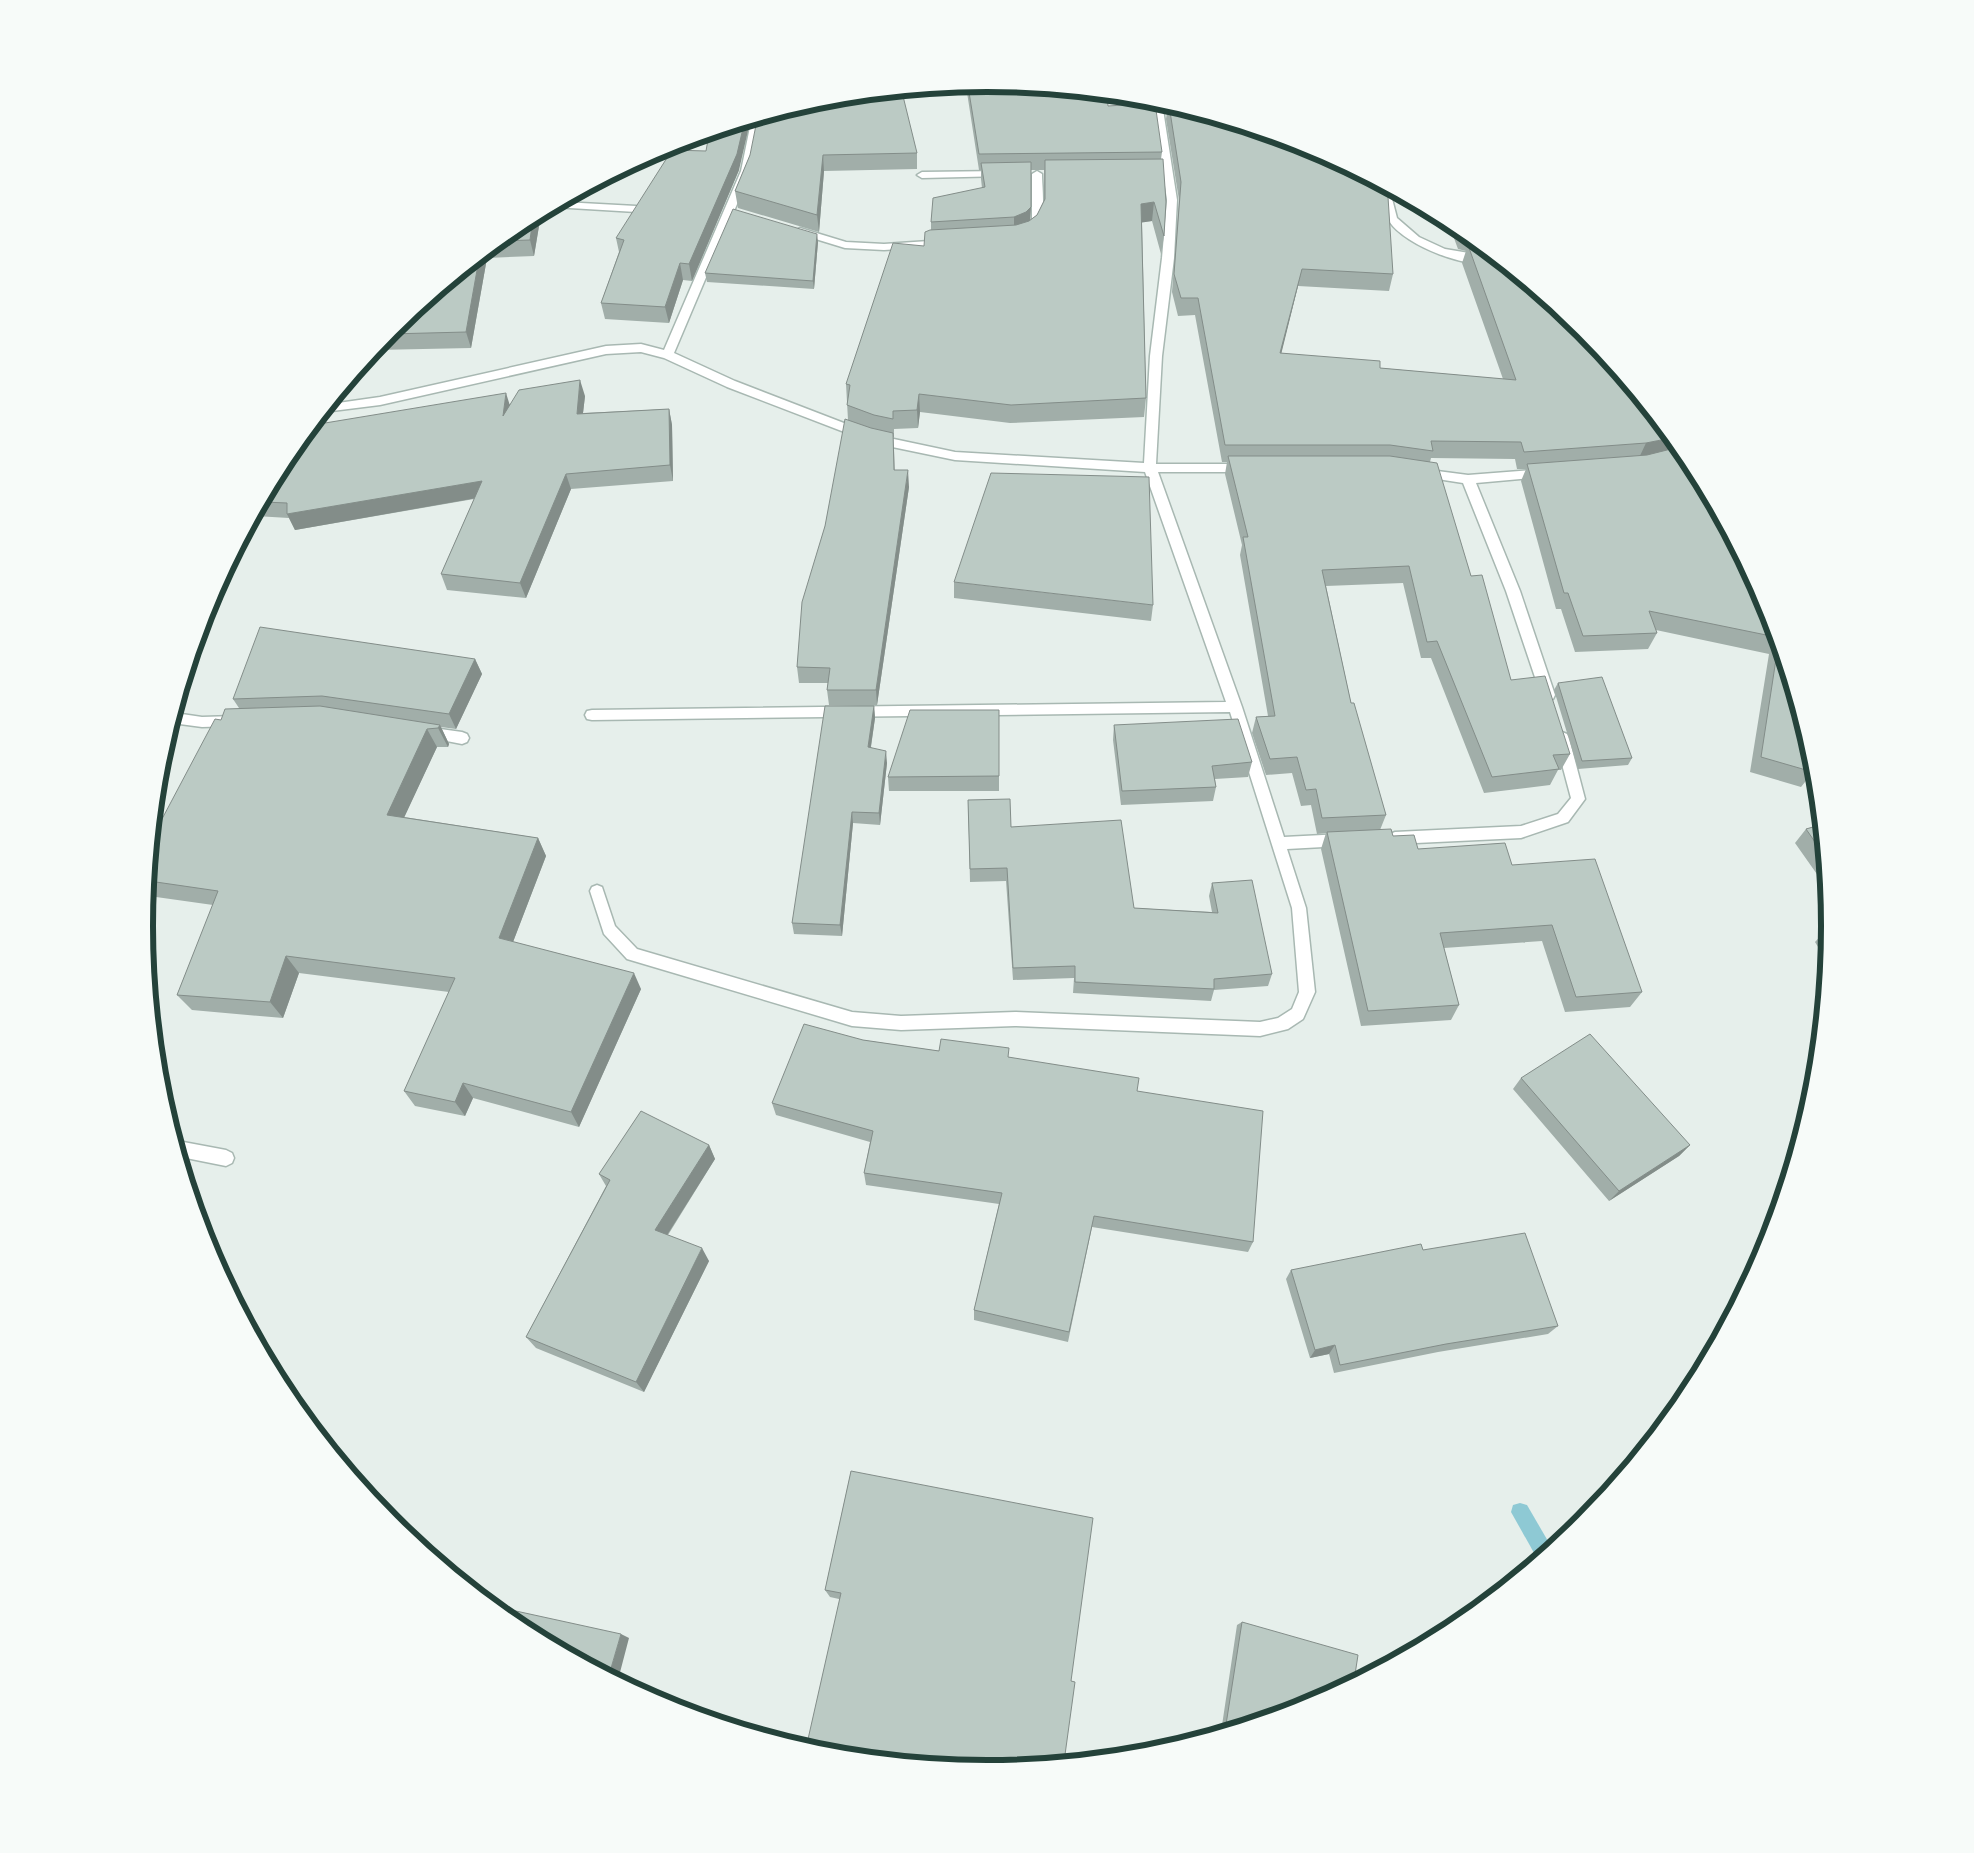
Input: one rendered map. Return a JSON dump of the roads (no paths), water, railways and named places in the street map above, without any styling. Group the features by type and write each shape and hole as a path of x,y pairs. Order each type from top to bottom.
{"street":[{"path":"597,891 609,929 632,954 852,1019 901,1023 1015,1019 1260,1029 1282,1024 1298,1014 1307,992 1299,908 1235,707 1150,468 1156,356 1168,258 1172,200 1164,173 1158,111"},
{"path":"668,355 736,213 755,126"},
{"path":"922,175 1032,174 1037,224 1032,232 1024,235"},
{"path":"1386,195 1393,219 1404,234 1425,245 1464,258 1488,260"},
{"path":"568,206 636,209"},
{"path":"788,228 846,245 884,247 959,242"},
{"path":"334,408 380,401 606,350 641,348 668,355 731,384 873,439 955,456 1150,468 1258,468"},
{"path":"1412,472 1468,479 1553,472"},
{"path":"1468,479 1513,591 1554,710"},
{"path":"592,714 1235,707"},
{"path":"179,719 202,722 251,720"},
{"path":"1384,838 1522,832 1563,818 1578,799 1560,728"},
{"path":"415,730 462,738"},
{"path":"1277,843 1355,840"},
{"path":"183,1150 226,1158"}],"waterway":[{"path":"1520,1512 1542,1549"}]}
